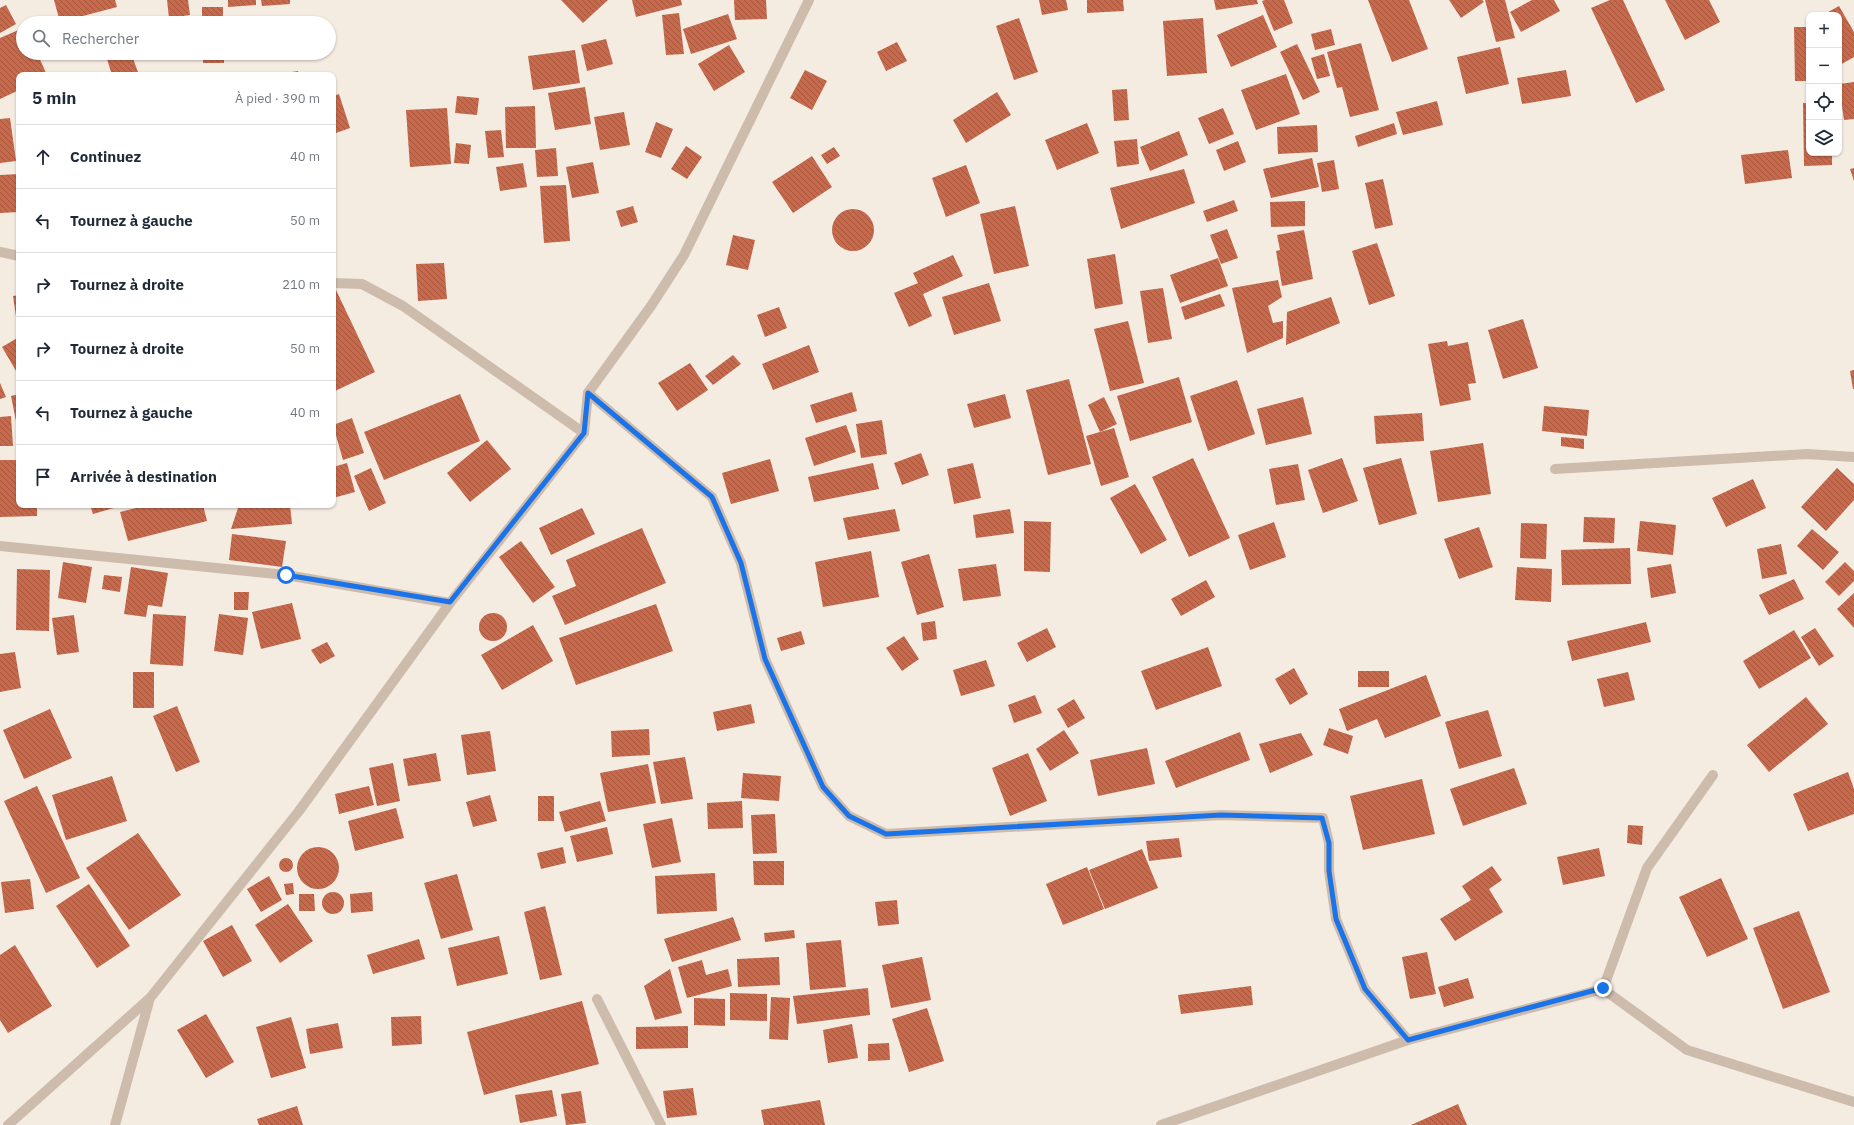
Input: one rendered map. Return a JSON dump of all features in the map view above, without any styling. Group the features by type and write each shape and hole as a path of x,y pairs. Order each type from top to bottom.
{"street":[{"path":"8,1125 150,998 299,811 450,602 584,433 588,393 651,306 684,255 809,0"},
{"path":"0,252 16,255"},
{"path":"336,283 362,284 403,306 584,433"},
{"path":"588,393 712,497 741,563 765,659 823,787 849,816 886,834 1221,815 1322,818 1329,843 1329,871 1336,919 1365,989 1408,1040"},
{"path":"1555,469 1807,454 1854,457"},
{"path":"0,546 286,575 450,602"},
{"path":"1603,988 1647,868 1713,775"},
{"path":"1161,1125 1408,1040 1603,988"},
{"path":"1603,988 1687,1050 1854,1102"},
{"path":"116,1125 150,998"},
{"path":"597,999 661,1125"}],"building":[{"path":"54,0 115,0 117,7 83,16 58,16"},
{"path":"167,0 188,0 190,15 169,16"},
{"path":"228,0 256,0 256,5 228,7"},
{"path":"261,0 290,0 290,4 262,6"},
{"path":"561,0 608,0 583,23"},
{"path":"632,0 681,0 682,5 636,17"},
{"path":"734,0 766,0 767,19 735,20"},
{"path":"1039,0 1066,0 1068,10 1042,15"},
{"path":"1087,0 1123,0 1124,11 1087,13"},
{"path":"1214,0 1257,0 1258,4 1216,10"},
{"path":"1284,0 1293,23 1274,31 1262,1"},
{"path":"1368,0 1409,0 1428,49 1392,62"},
{"path":"1449,0 1482,0 1484,2 1461,18"},
{"path":"1485,0 1505,0 1515,38 1496,42"},
{"path":"1532,0 1554,0 1560,11 1521,32 1510,12"},
{"path":"1610,0 1623,0 1665,90 1636,103 1591,8"},
{"path":"1665,0 1709,0 1720,22 1685,40"},
{"path":"6,5 16,24 0,33 0,8"},
{"path":"1839,6 1854,32 1854,57 1842,64 1842,12 1828,12"},
{"path":"202,7 223,7 223,16 202,16"},
{"path":"679,13 684,54 666,55 662,15"},
{"path":"728,14 737,39 691,54 683,29"},
{"path":"1263,15 1277,47 1231,67 1217,35"},
{"path":"1019,18 1038,72 1014,80 996,26"},
{"path":"1203,18 1207,73 1167,76 1163,21"},
{"path":"1794,27 1806,27 1806,81 1795,81"},
{"path":"1331,29 1335,45 1315,50 1311,34"},
{"path":"16,31 16,60 40,60 46,72 16,72 16,91 0,99 0,38"},
{"path":"606,39 613,64 587,71 581,45"},
{"path":"897,42 907,61 886,71 877,52"},
{"path":"1361,43 1379,110 1350,117 1342,87 1337,88 1327,52"},
{"path":"1297,44 1320,92 1303,100 1280,52"},
{"path":"729,45 745,72 714,91 698,64"},
{"path":"1500,47 1509,84 1466,94 1457,57"},
{"path":"575,50 580,83 533,90 528,56"},
{"path":"1324,54 1330,76 1317,79 1311,58"},
{"path":"107,60 134,60 138,72 111,72"},
{"path":"203,60 224,60 224,63 203,63"},
{"path":"805,70 827,81 812,110 790,98"},
{"path":"1566,70 1571,96 1522,104 1517,78"},
{"path":"1286,74 1300,114 1256,130 1241,90"},
{"path":"1854,82 1854,119 1844,120 1842,106 1842,84"},
{"path":"585,87 591,124 555,130 548,93"},
{"path":"1127,89 1129,120 1114,121 1112,90"},
{"path":"997,92 1011,115 966,143 953,120"},
{"path":"339,94 350,128 336,133 336,95"},
{"path":"457,96 479,98 477,115 455,113"},
{"path":"1437,101 1443,125 1403,135 1396,112"},
{"path":"1803,103 1806,103 1806,156 1832,156 1832,165 1804,166"},
{"path":"535,106 536,148 506,148 505,107"},
{"path":"447,108 451,164 410,167 406,110"},
{"path":"1223,108 1234,134 1209,144 1198,118"},
{"path":"624,112 630,145 600,150 594,117"},
{"path":"10,118 16,161 0,163 0,119"},
{"path":"656,122 673,129 661,158 645,152"},
{"path":"1087,123 1099,153 1057,170 1045,140"},
{"path":"1394,123 1397,134 1358,147 1355,136"},
{"path":"1317,125 1318,152 1278,154 1277,127"},
{"path":"501,130 504,157 488,158 485,131"},
{"path":"1179,131 1188,155 1150,171 1140,147"},
{"path":"1137,139 1139,164 1117,167 1114,141"},
{"path":"1238,141 1246,162 1224,171 1216,150"},
{"path":"456,143 471,145 469,164 454,163"},
{"path":"686,146 702,157 687,179 671,169"},
{"path":"834,147 840,156 827,164 821,155"},
{"path":"556,148 558,176 537,177 535,150"},
{"path":"1788,150 1792,178 1745,184 1741,155"},
{"path":"812,156 832,187 793,213 772,182"},
{"path":"1312,158 1319,187 1271,198 1263,169"},
{"path":"1334,160 1339,189 1322,192 1317,163"},
{"path":"593,162 599,193 572,198 566,167"},
{"path":"523,163 527,187 500,191 496,167"},
{"path":"966,165 980,203 946,217 932,178"},
{"path":"1854,168 1854,181 1850,169"},
{"path":"1184,169 1195,203 1121,229 1110,188"},
{"path":"16,174 16,212 0,213 0,175"},
{"path":"1383,179 1393,225 1375,229 1365,183"},
{"path":"566,185 570,241 544,243 540,186"},
{"path":"1234,200 1238,211 1207,222 1203,211"},
{"path":"1305,201 1305,226 1271,227 1270,202"},
{"path":"633,206 638,222 621,227 616,211"},
{"path":"1015,206 1029,266 994,274 980,214"},
{"path":"849,209 857,209 865,212 871,218 874,230 871,242 865,248 857,251 849,251 841,248 835,242 832,234 832,226 835,218 841,212"},
{"path":"1227,229 1238,258 1221,264 1210,235"},
{"path":"1304,230 1313,279 1282,286 1276,251 1280,250 1277,235"},
{"path":"733,235 755,240 748,270 726,265"},
{"path":"1377,243 1395,296 1369,305 1352,251"},
{"path":"1115,254 1123,304 1095,309 1087,259"},
{"path":"953,255 963,276 923,294 932,316 909,327 894,293 918,283 913,273"},
{"path":"1218,258 1228,286 1180,303 1170,275"},
{"path":"444,263 447,299 418,301 416,264"},
{"path":"1278,280 1282,297 1268,306 1273,323 1283,321 1283,338 1247,353 1232,288"},
{"path":"989,283 1001,321 954,335 942,297"},
{"path":"1163,288 1172,339 1148,343 1140,291"},
{"path":"336,290 375,372 336,391"},
{"path":"1220,294 1225,306 1185,320 1181,307"},
{"path":"13,296 16,296 16,316"},
{"path":"1331,297 1340,323 1286,345 1287,312"},
{"path":"779,307 787,328 765,337 757,315"},
{"path":"1523,319 1538,368 1503,379 1488,330"},
{"path":"1128,321 1144,383 1110,391 1094,329"},
{"path":"16,339 16,371 2,347"},
{"path":"1447,341 1448,346 1468,342 1476,383 1468,384 1471,400 1440,406 1428,344"},
{"path":"809,345 819,372 773,390 762,364"},
{"path":"733,355 741,364 713,385 705,376"},
{"path":"690,363 708,390 677,411 658,383"},
{"path":"1854,370 1854,389 1853,389 1850,371"},
{"path":"1179,377 1192,422 1130,441 1117,396"},
{"path":"1069,379 1091,464 1048,475 1026,390"},
{"path":"1237,380 1255,434 1208,451 1190,396"},
{"path":"0,383 6,397 0,399"},
{"path":"852,392 857,411 816,423 810,405"},
{"path":"460,394 480,441 384,480 364,432"},
{"path":"1005,394 1011,418 974,428 967,404"},
{"path":"16,395 16,421 11,396"},
{"path":"1104,397 1117,424 1100,432 1088,405"},
{"path":"1303,397 1312,434 1266,445 1257,409"},
{"path":"1544,406 1589,410 1587,436 1542,431"},
{"path":"1422,413 1424,441 1376,444 1374,416"},
{"path":"11,416 13,446 0,446 0,417"},
{"path":"352,418 364,453 343,460 336,436 336,424"},
{"path":"882,420 887,454 861,458 856,424"},
{"path":"846,425 856,452 814,466 805,438"},
{"path":"1114,428 1129,477 1101,486 1086,436"},
{"path":"1561,437 1584,439 1584,449 1561,446"},
{"path":"487,440 511,469 470,502 447,473"},
{"path":"1483,443 1491,494 1438,502 1430,451"},
{"path":"921,453 929,475 902,485 894,463"},
{"path":"1193,458 1230,538 1189,557 1152,477"},
{"path":"1342,458 1358,501 1323,513 1308,470"},
{"path":"1401,458 1417,514 1379,525 1363,468"},
{"path":"770,459 779,491 731,504 722,473"},
{"path":"0,460 16,460 16,508 37,508 37,516 0,517"},
{"path":"347,463 355,492 336,497 336,466"},
{"path":"873,463 879,489 814,502 808,477"},
{"path":"973,463 981,498 954,504 947,469"},
{"path":"1298,464 1305,500 1276,505 1269,469"},
{"path":"371,468 386,503 369,511 354,476"},
{"path":"1837,468 1854,484 1854,500 1826,531 1801,507"},
{"path":"1753,479 1766,508 1726,527 1712,498"},
{"path":"1135,484 1167,540 1141,554 1110,498"},
{"path":"91,508 114,508 93,514"},
{"path":"136,508 204,508 207,521 128,541 120,512"},
{"path":"238,508 290,508 292,524 231,529"},
{"path":"582,508 595,534 551,555 539,528"},
{"path":"895,509 900,531 848,540 843,518"},
{"path":"1010,509 1014,533 976,538 973,515"},
{"path":"1584,517 1615,518 1614,543 1583,542"},
{"path":"1024,521 1051,522 1050,572 1024,571"},
{"path":"1640,521 1676,525 1673,555 1637,551"},
{"path":"1274,522 1286,557 1250,570 1238,535"},
{"path":"1521,523 1547,524 1546,559 1520,558"},
{"path":"1479,527 1493,567 1459,579 1444,539"},
{"path":"642,528 666,583 565,625 552,596 576,586 566,560"},
{"path":"1812,529 1839,552 1823,570 1797,546"},
{"path":"232,534 286,541 282,567 229,560"},
{"path":"521,541 555,587 533,603 499,557"},
{"path":"1781,544 1787,574 1762,579 1757,549"},
{"path":"1630,548 1631,584 1562,585 1561,550"},
{"path":"871,551 879,597 823,607 815,562"},
{"path":"929,554 944,607 917,615 901,562"},
{"path":"63,562 92,567 86,603 58,598"},
{"path":"1845,562 1854,571 1854,581 1839,596 1825,582"},
{"path":"996,564 1001,596 963,601 958,569"},
{"path":"1671,564 1676,593 1651,598 1647,568"},
{"path":"131,567 168,573 162,607 148,605 146,617 124,614"},
{"path":"1517,567 1552,569 1551,602 1515,600"},
{"path":"17,569 50,570 49,631 16,630"},
{"path":"104,575 122,577 120,592 102,589"},
{"path":"1794,579 1804,599 1769,615 1759,595"},
{"path":"1206,580 1215,597 1181,616 1171,599"},
{"path":"234,592 249,592 248,610 234,610"},
{"path":"1854,593 1854,628 1837,609"},
{"path":"292,603 301,639 261,649 252,612"},
{"path":"656,604 673,651 576,685 559,638"},
{"path":"493,613 503,617 507,627 503,637 493,641 483,637 479,627 483,617"},
{"path":"153,614 186,616 183,666 150,664"},
{"path":"219,614 248,618 243,655 214,651"},
{"path":"74,615 79,652 57,655 52,618"},
{"path":"935,621 937,639 923,641 921,623"},
{"path":"1646,622 1651,642 1572,661 1567,641"},
{"path":"533,625 553,661 502,690 481,655"},
{"path":"1047,628 1056,647 1027,662 1017,643"},
{"path":"1815,628 1834,656 1819,666 1801,637"},
{"path":"1794,630 1811,658 1759,689 1743,661"},
{"path":"801,631 805,644 781,651 777,638"},
{"path":"904,636 919,659 902,671 886,648"},
{"path":"327,642 335,656 320,664 311,650"},
{"path":"1208,647 1222,686 1156,710 1141,671"},
{"path":"15,652 21,688 0,692 0,654"},
{"path":"986,660 995,686 961,696 953,670"},
{"path":"1294,668 1308,694 1290,705 1275,679"},
{"path":"1358,671 1389,671 1389,687 1358,687"},
{"path":"133,672 154,672 154,708 133,708"},
{"path":"1628,672 1635,700 1604,707 1597,679"},
{"path":"1426,675 1441,716 1385,738 1377,719 1347,731 1339,709"},
{"path":"1035,695 1042,713 1014,723 1008,705"},
{"path":"1806,697 1828,724 1769,772 1747,745"},
{"path":"1074,699 1085,718 1068,728 1057,709"},
{"path":"751,704 755,723 717,731 713,712"},
{"path":"177,706 200,762 176,772 153,716"},
{"path":"50,709 72,758 24,779 3,730"},
{"path":"1488,710 1502,756 1459,769 1445,722"},
{"path":"1329,728 1353,736 1348,754 1323,745"},
{"path":"649,729 650,755 612,757 611,731"},
{"path":"1064,730 1079,753 1050,771 1036,749"},
{"path":"490,731 496,771 467,775 461,735"},
{"path":"1240,732 1250,760 1176,788 1165,761"},
{"path":"1301,733 1313,755 1270,773 1259,744"},
{"path":"1147,748 1155,784 1098,796 1090,760"},
{"path":"436,753 441,781 408,786 403,759"},
{"path":"1028,753 1047,801 1010,816 992,768"},
{"path":"685,757 693,799 661,804 653,762"},
{"path":"393,763 400,801 377,806 369,768"},
{"path":"648,764 656,803 608,812 600,773"},
{"path":"1514,768 1527,804 1463,826 1450,789"},
{"path":"1848,772 1854,789 1854,814 1808,831 1793,794"},
{"path":"743,773 781,776 779,801 741,798"},
{"path":"112,776 127,821 66,840 52,795"},
{"path":"1422,779 1435,834 1363,850 1350,796"},
{"path":"37,786 80,878 46,893 4,801"},
{"path":"369,786 374,805 339,814 335,794"},
{"path":"490,795 497,821 473,827 466,802"},
{"path":"538,796 554,796 554,821 538,821"},
{"path":"600,801 606,821 565,832 559,812"},
{"path":"742,801 743,828 708,829 707,803"},
{"path":"396,808 404,838 355,851 348,821"},
{"path":"775,814 777,853 753,854 751,815"},
{"path":"672,818 681,862 652,868 643,824"},
{"path":"1628,825 1643,826 1642,845 1627,843"},
{"path":"607,827 613,854 577,862 570,836"},
{"path":"138,833 181,895 129,930 86,868"},
{"path":"1179,838 1182,857 1149,861 1146,841"},
{"path":"314,847 322,847 330,850 336,856 339,868 336,880 330,886 322,889 314,889 306,886 300,880 297,872 297,864 300,856 306,850"},
{"path":"563,847 566,863 541,869 537,853"},
{"path":"1599,848 1605,876 1563,885 1557,857"},
{"path":"1142,849 1158,888 1105,909 1089,870"},
{"path":"283,858 289,858 293,862 293,868 289,872 283,872 279,868 279,862"},
{"path":"753,861 784,861 784,885 754,885"},
{"path":"1492,866 1502,880 1489,889 1503,912 1455,941 1440,919 1471,900 1462,886"},
{"path":"1087,867 1104,909 1063,925 1046,884"},
{"path":"715,873 717,911 657,914 655,876"},
{"path":"457,874 473,930 441,939 424,883"},
{"path":"269,876 282,900 261,912 247,889"},
{"path":"1721,878 1748,939 1707,957 1679,897"},
{"path":"30,879 34,909 5,913 1,882"},
{"path":"293,883 294,894 286,895 284,884"},
{"path":"89,884 130,946 97,968 56,906"},
{"path":"333,892 341,895 344,903 341,911 333,914 325,911 322,903 325,895"},
{"path":"372,892 373,911 351,913 350,894"},
{"path":"299,894 314,894 315,911 299,911"},
{"path":"897,900 899,924 878,926 875,902"},
{"path":"288,904 313,941 280,963 255,925"},
{"path":"545,906 562,975 540,980 524,912"},
{"path":"1799,911 1830,992 1783,1009 1753,928"},
{"path":"733,917 741,940 672,962 664,939"},
{"path":"232,925 252,961 223,977 203,941"},
{"path":"794,930 795,938 765,942 764,933"},
{"path":"499,936 508,974 457,986 448,948"},
{"path":"419,939 425,959 373,974 367,955"},
{"path":"841,940 846,987 810,990 806,943"},
{"path":"15,945 52,1006 8,1033 0,1020 0,955"},
{"path":"1427,952 1436,994 1410,999 1402,957"},
{"path":"779,957 780,985 738,987 737,959"},
{"path":"922,957 931,1000 891,1008 882,965"},
{"path":"702,960 706,975 728,969 732,986 687,998 678,967"},
{"path":"670,969 682,1013 655,1020 644,986"},
{"path":"1468,978 1474,998 1444,1007 1438,987"},
{"path":"1251,986 1253,1005 1181,1014 1178,995"},
{"path":"868,988 870,1015 797,1024 793,996"},
{"path":"730,993 767,994 767,1021 730,1020"},
{"path":"771,997 790,998 788,1040 769,1039"},
{"path":"694,998 725,999 725,1026 694,1025"},
{"path":"582,1001 599,1064 484,1095 467,1032"},
{"path":"927,1008 944,1061 909,1072 892,1019"},
{"path":"206,1014 234,1062 206,1078 177,1030"},
{"path":"421,1016 422,1044 392,1046 391,1017"},
{"path":"291,1017 306,1068 271,1078 256,1027"},
{"path":"338,1023 343,1048 310,1054 306,1029"},
{"path":"852,1024 858,1058 828,1063 823,1030"},
{"path":"688,1026 688,1048 636,1049 636,1027"},
{"path":"889,1043 890,1060 868,1061 868,1044"},
{"path":"693,1088 697,1115 667,1118 663,1091"},
{"path":"552,1090 557,1116 520,1123 515,1095"},
{"path":"581,1091 586,1123 566,1125 561,1094"},
{"path":"820,1100 825,1125 764,1125 761,1110"},
{"path":"1458,1104 1467,1125 1411,1125"},
{"path":"297,1106 303,1125 259,1125 257,1119"}],"route":[{"path":"286,575 450,602 584,433 588,393 691,481 712,497 741,563 765,659 823,787 849,816 886,834 1221,815 1322,818 1329,843 1329,871 1336,919 1365,989 1408,1040 1603,988"}]}
